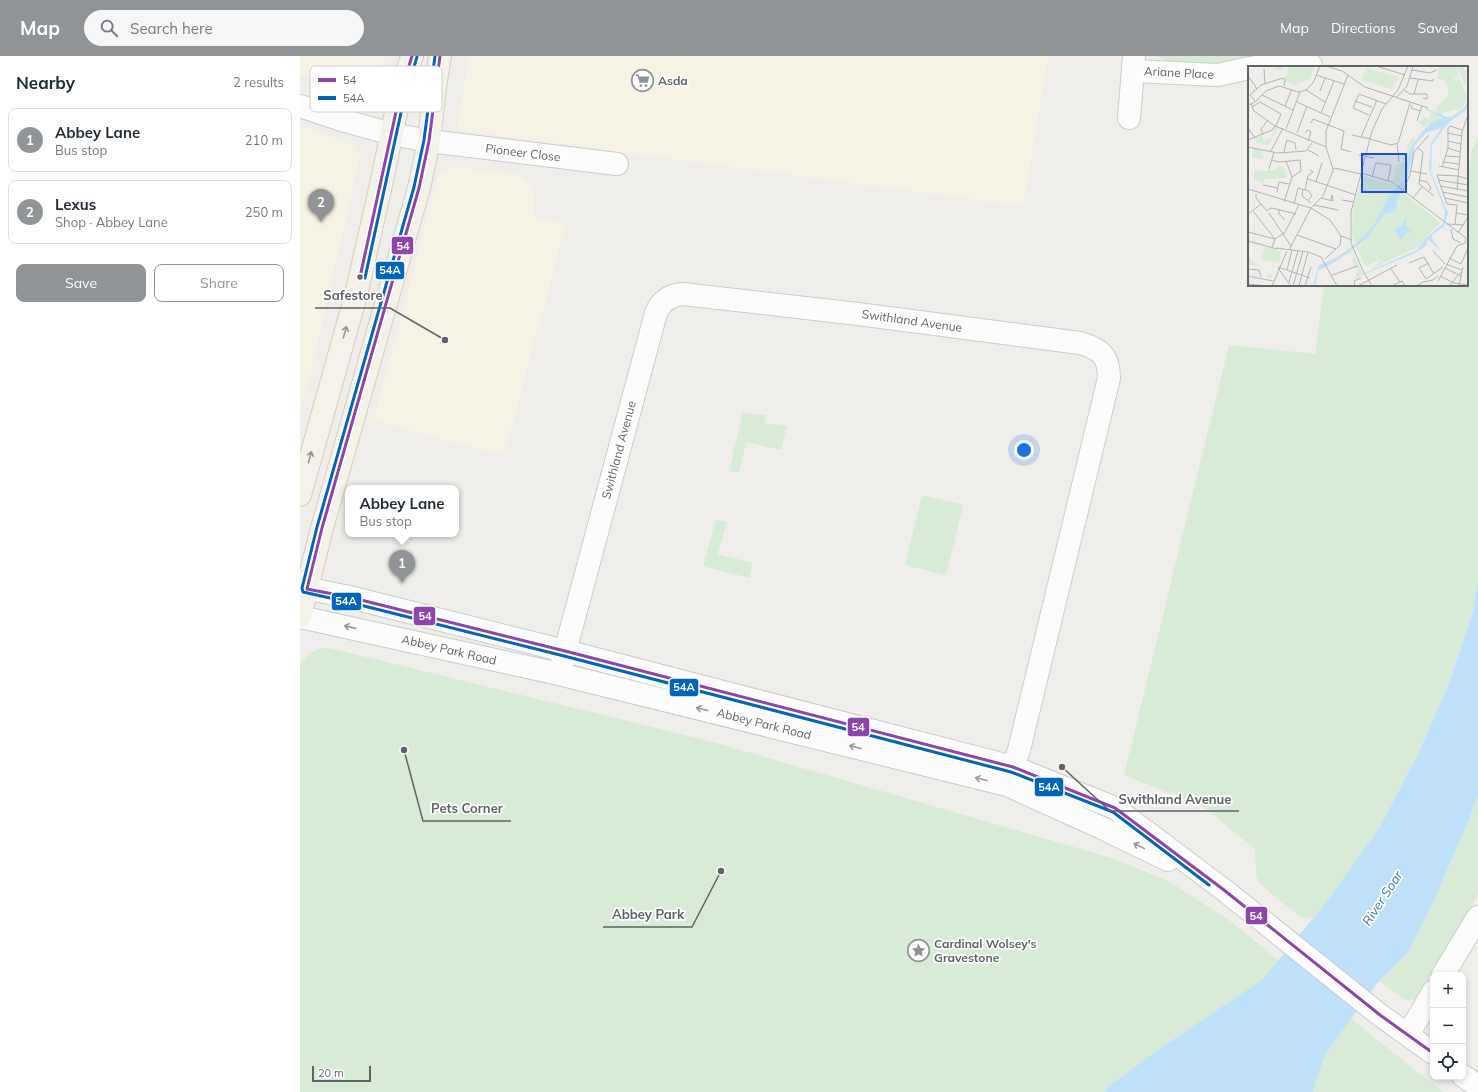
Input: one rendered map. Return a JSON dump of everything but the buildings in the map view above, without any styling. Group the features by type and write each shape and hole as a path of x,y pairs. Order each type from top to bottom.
{"main road":[{"path":"409,66 412,56"},
{"path":"438,66 440,56"},
{"name":"Ariane Place","path":"1129,118 1133,63 1218,75 1248,68"},
{"path":"1270,66 1311,63"},
{"name":"Pioneer Close","path":"300,106 310,109"},
{"name":"Pioneer Close","path":"318,112 392,134 429,142 617,164"},
{"path":"300,494 356,295 397,112"},
{"path":"300,616 303,588 322,528 419,188 429,142 432,112"},
{"name":"Swithland Avenue","path":"559,674 656,313 659,306 669,297 683,294 858,314 1080,343 1094,347 1104,355 1108,362 1109,378 1019,750 1010,776"},
{"name":"Abbey Park Road","path":"303,588 349,597 565,650 1010,776 1102,828 1212,881 1380,1015 1408,1034 1430,1052"},
{"name":"Abbey Park Road","path":"300,616 1010,776"},
{"path":"1445,972 1478,917"},
{"path":"1408,1034 1430,997"},
{"path":"1466,1078 1478,1086"}],"shaded area":[{"path":"300,56 385,56 383,66 310,66 310,78 300,75"},
{"path":"469,56 1048,56 1023,206 457,130"},
{"path":"300,125 352,145 360,156 312,368 300,413"},
{"path":"456,167 516,174 531,185 535,194 533,217 566,224 504,455 374,421 438,176 443,171"}],"green space":[{"path":"1157,56 1253,56 1236,58 1215,64 1168,62"},
{"path":"1478,137 1478,579 1473,611 1450,681 1419,752 1381,825 1314,918 1300,917 1260,884 1256,876 1255,849 1201,805 1124,775 1229,345 1315,354 1324,286 1468,286 1468,176 1472,150"},
{"path":"743,413 766,415 764,423 787,426 781,450 746,442 739,473 729,471"},
{"path":"922,495 963,505 946,575 905,565"},
{"path":"716,519 727,522 718,554 753,563 749,578 703,566"},
{"path":"325,647 713,742 1115,859 1170,882 1226,918 1444,1092 300,1092 300,665 310,653"},
{"path":"1478,795 1478,894 1434,972 1430,972 1430,978 1421,993 1416,999 1407,1001 1379,981 1408,952 1431,907 1468,822"}],"water":[{"name":"River Soar","path":"1478,580 1478,795 1468,822 1431,907 1408,952 1379,981 1326,1053 1315,1082 1313,1092 1104,1092 1109,1086 1164,1046 1262,980 1325,904 1381,825 1419,752 1450,681 1473,611"}],"transit line":[{"name":"54","path":"409,66 412,56"},
{"name":"54A","path":"434,66 435,56"},
{"name":"54","path":"439,66 440,56"},
{"name":"54A","path":"414,66 417,57"},
{"name":"54","path":"360,277 396,112"},
{"name":"54A","path":"365,278 401,112"},
{"name":"54A","path":"428,112 424,140 414,187 317,527 302,588 303,592 564,656 1011,772 1113,812 1209,885"},
{"name":"54","path":"433,112 429,141 419,188 322,528 307,589 349,597 565,651 1013,767 1115,808 1224,890 1380,1015 1430,1051"}],"place":[{"name":"Asda","path":"642,81"},
{"name":"Lexus","path":"321,222"},
{"name":"Safestore","path":"445,340"},
{"name":"Abbey Lane","path":"402,583"},
{"name":"Pets Corner","path":"404,750"},
{"name":"Swithland Avenue","path":"1062,767"},
{"name":"Abbey Park","path":"721,871"},
{"name":"Cardinal Wolsey's Gravestone","path":"918,951"}]}
